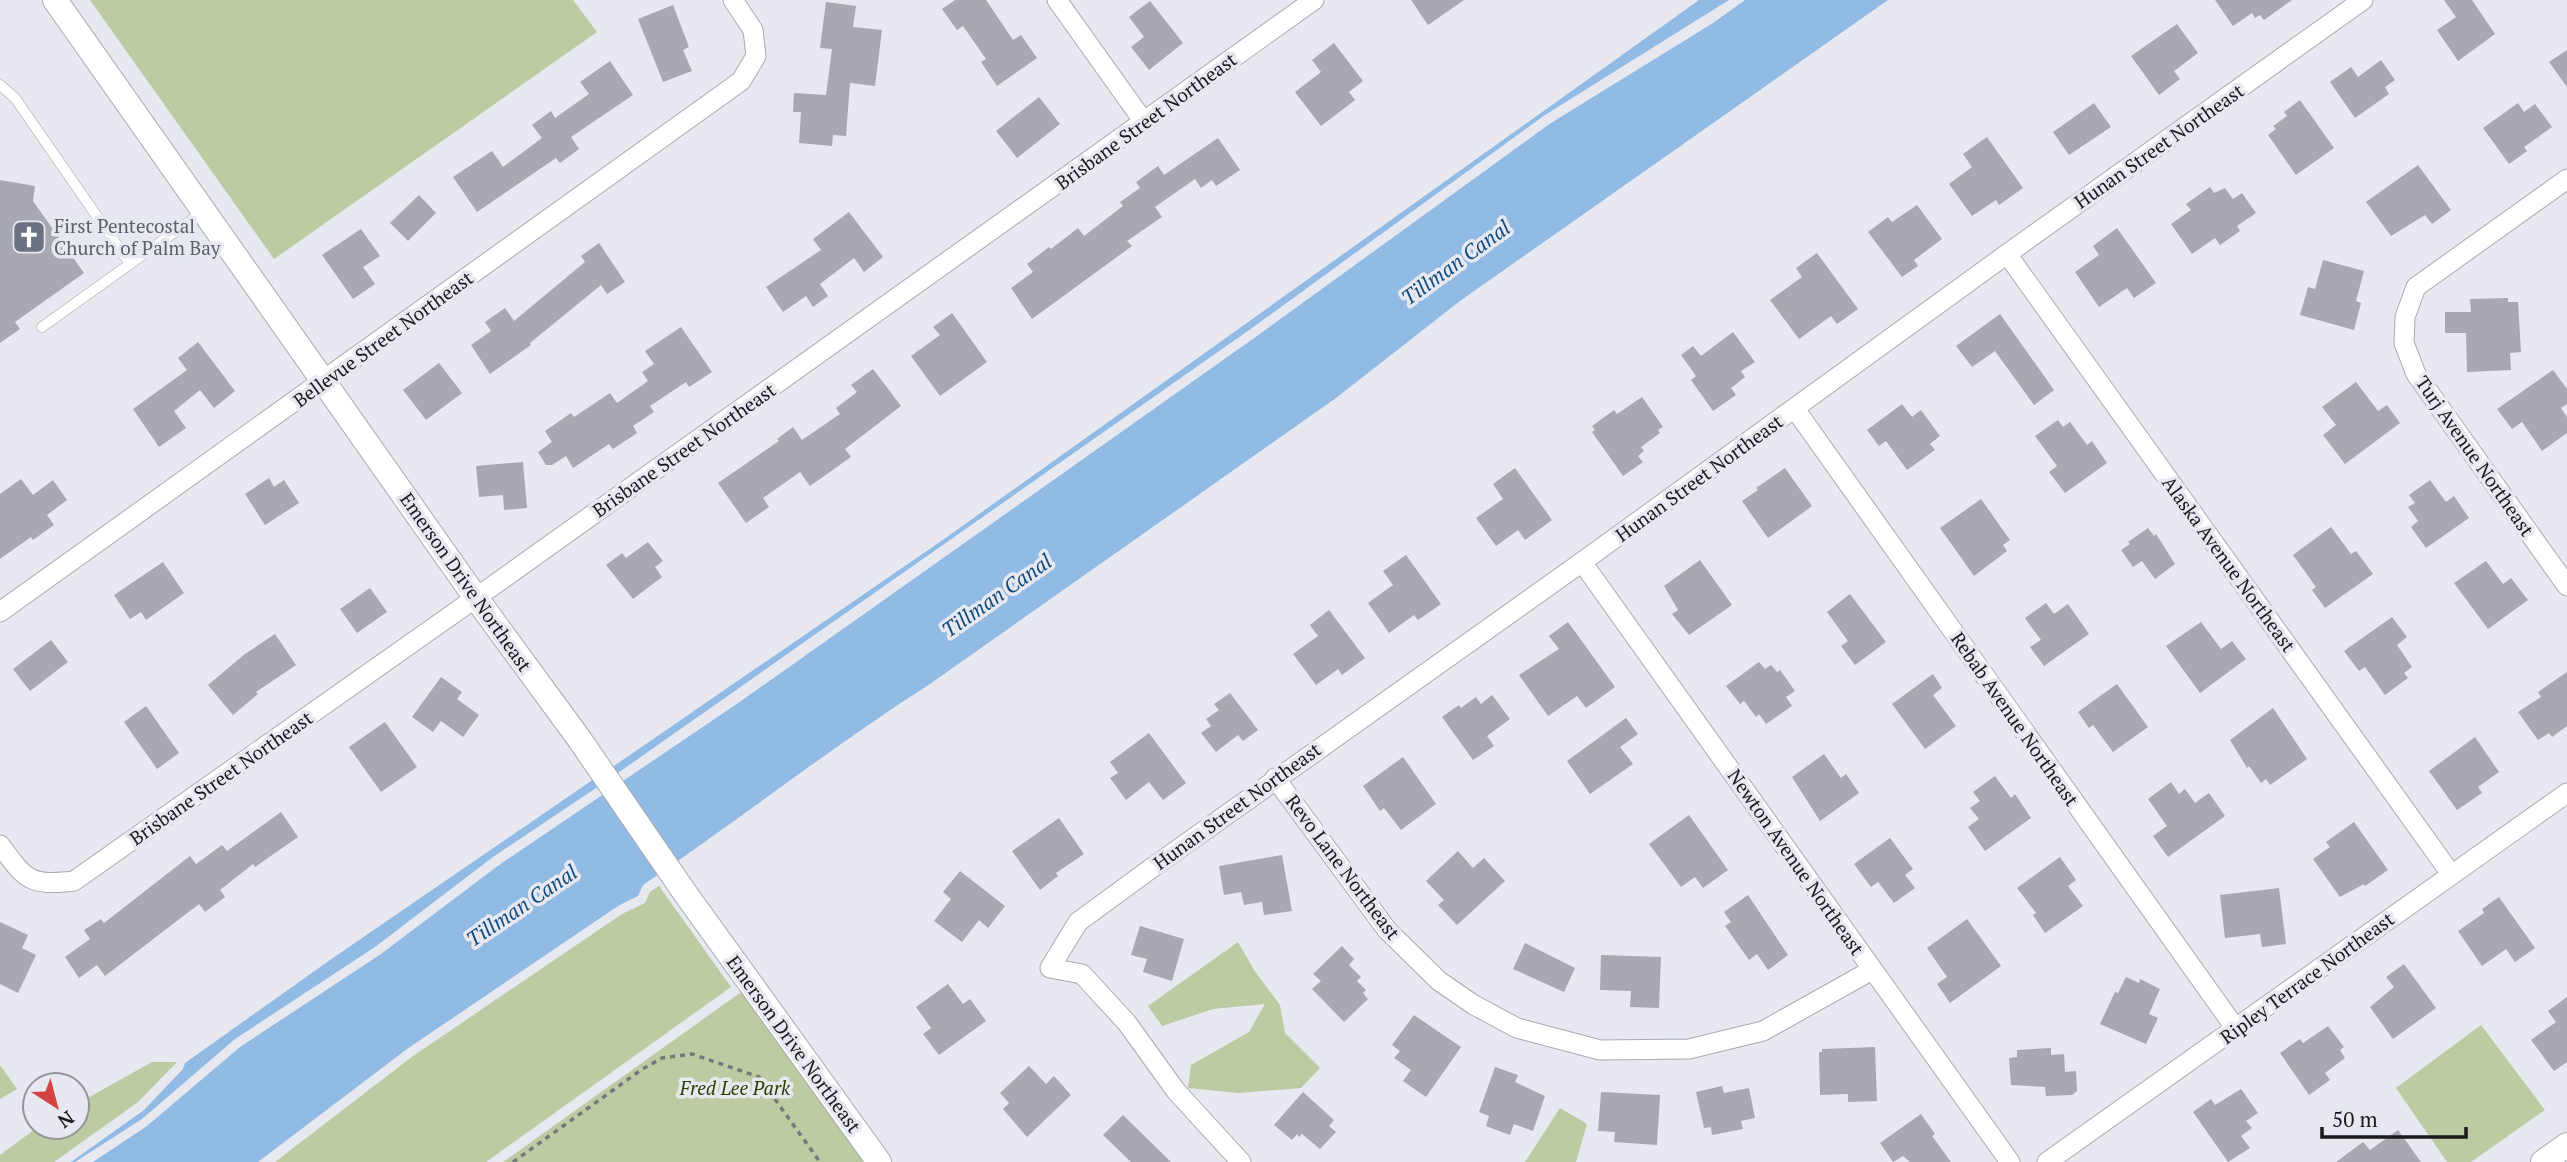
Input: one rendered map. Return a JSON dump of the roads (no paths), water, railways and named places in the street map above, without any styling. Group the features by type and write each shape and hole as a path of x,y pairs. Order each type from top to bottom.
{"street":[{"name":"Emerson Drive Northeast","path":"55,0 476,598 580,740 685,893 879,1162"},
{"name":"Bellevue Street Northeast","path":"0,612 741,81 756,56 753,30 733,0"},
{"path":"1057,0 1144,122"},
{"name":"Brisbane Street Northeast","path":"0,845 22,875 46,884 74,881 476,598 1314,0"},
{"name":"Hunan Street Northeast","path":"1241,1162 1176,1091 1127,1023 1082,974 1050,968 1077,922 2363,0"},
{"name":"Turj Avenue Northeast","path":"2567,179 2416,287 2404,317 2404,343 2416,374 2567,586"},
{"name":"Alaska Avenue Northeast","path":"2007,254 2451,874"},
{"name":"Rebab Avenue Northeast","path":"1795,408 2236,1029"},
{"name":"Newton Avenue Northeast","path":"1582,562 2010,1162"},
{"name":"Revo Lane Northeast","path":"1275,778 1387,930 1439,981 1474,1005 1517,1028 1600,1050 1689,1049 1763,1031 1872,971"},
{"name":"Ripley Terrace Northeast","path":"2048,1162 2567,793"},
{"path":"2543,1162 2567,1145"}],"lane":[{"path":"0,85 16,98 130,264"},
{"path":"42,327 204,211"}],"water":[{"path":"1699,0 1729,0 1545,115 1252,328 615,775 611,768 947,537"},
{"name":"Tillman Canal","path":"1745,0 1888,0 1460,301 1336,398 643,885 638,896 618,906 407,1049 258,1162 93,1162 147,1126 240,1047 381,954 499,865 741,701 1257,336 1551,123 1713,23"},
{"path":"594,779 599,786 493,857 375,947 235,1039 142,1119 71,1162 144,1110 183,1069 185,1063"}],"place":[{"name":"First Pentecostal Church of Palm Bay","path":"29,237"}],"park label":[{"name":"Fred Lee Park","path":"735,1088"}]}
